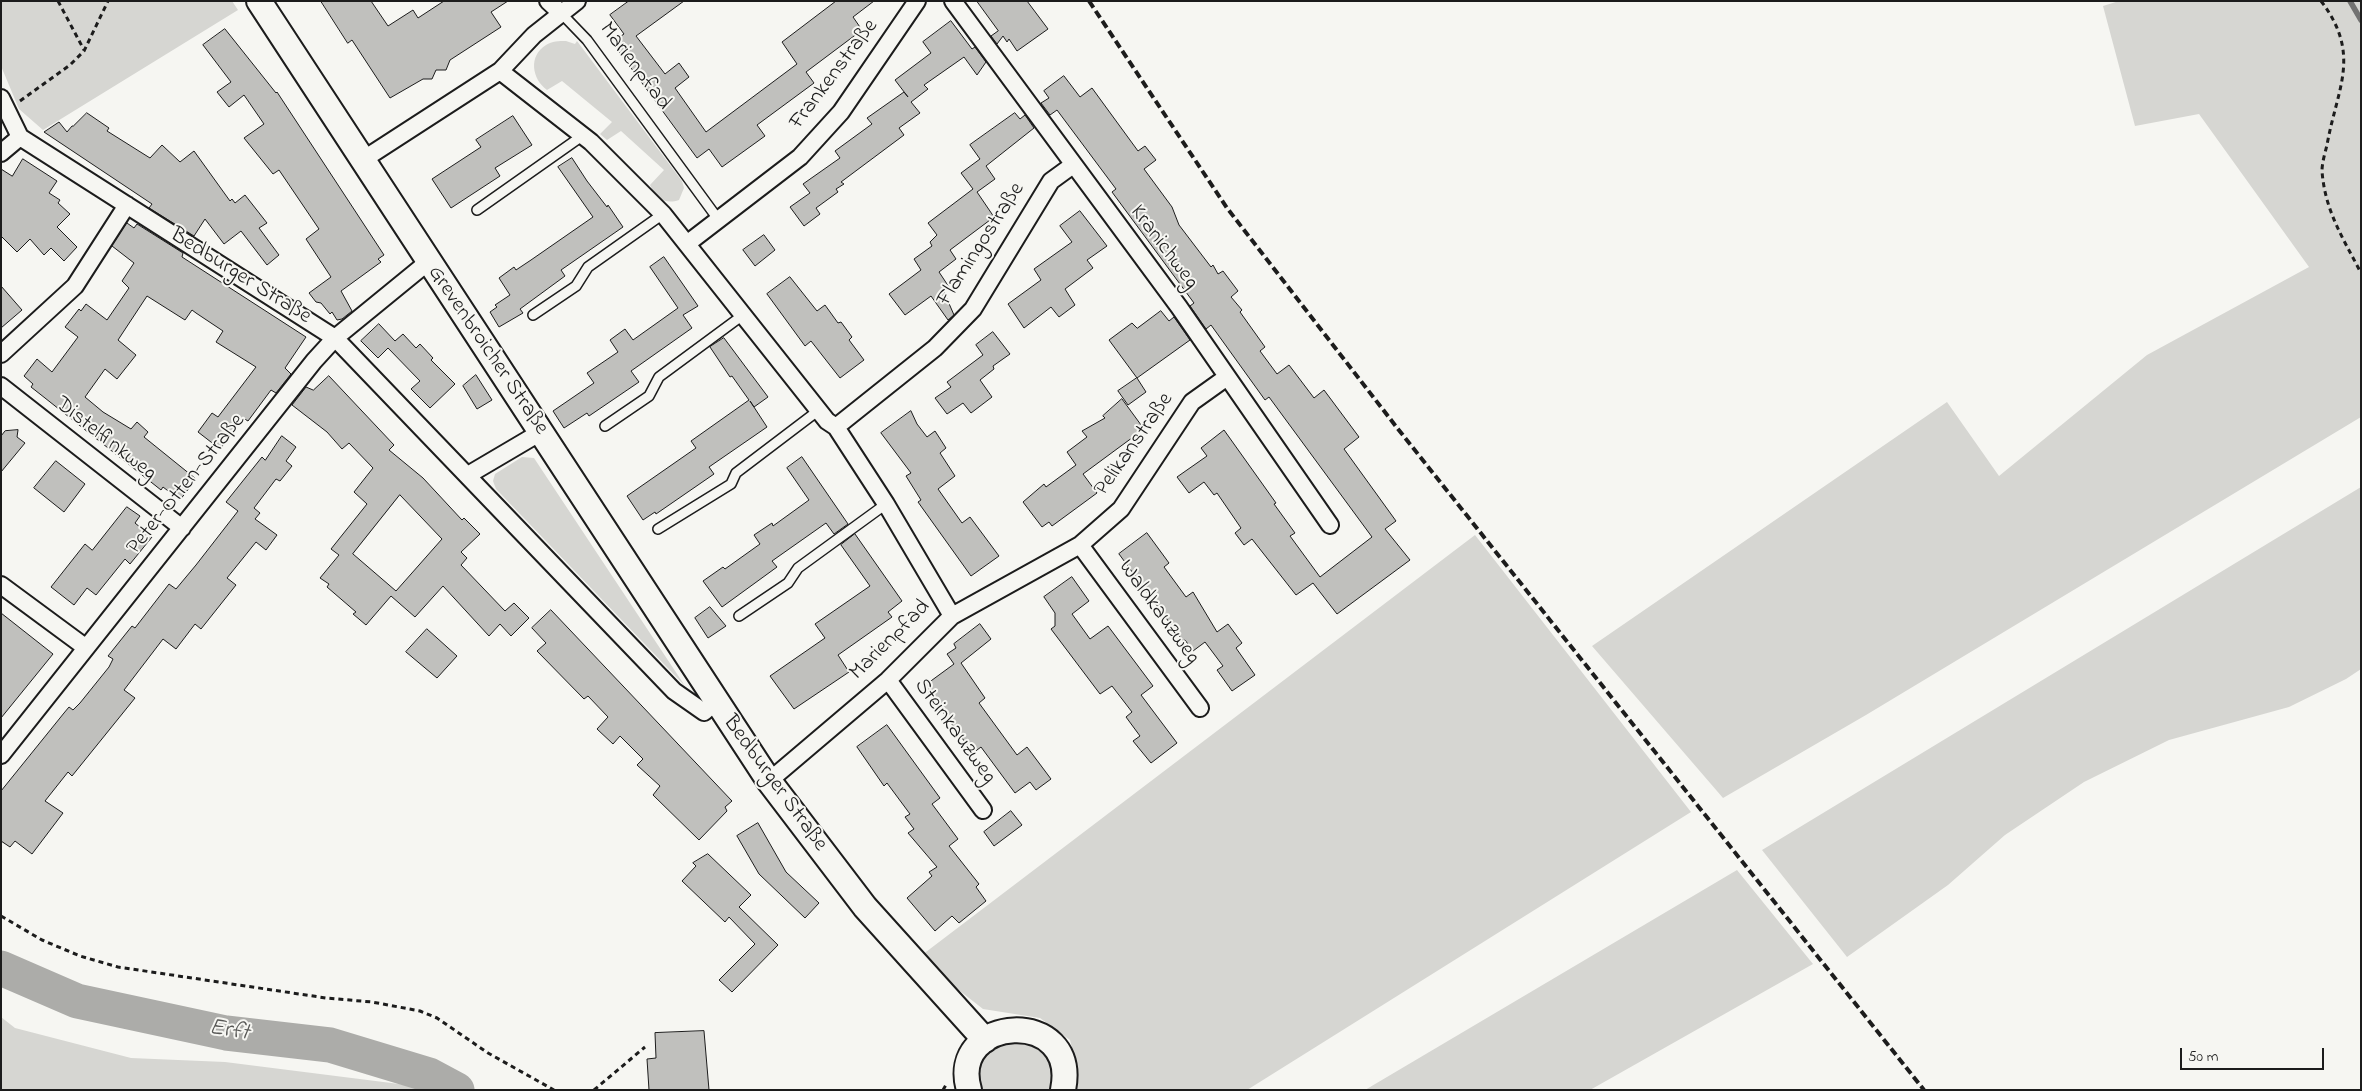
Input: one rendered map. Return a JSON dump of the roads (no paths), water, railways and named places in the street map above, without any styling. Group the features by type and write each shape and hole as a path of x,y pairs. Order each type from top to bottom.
{"main road":[{"name":"Grevenbroicher Straße","path":"259,1 361,161 541,432 715,702"},
{"name":"Bedburger Straße","path":"715,702 769,782 865,907 985,1040"},
{"path":"969,1090 967,1072 975,1050 995,1033 1011,1029 1027,1030 1042,1036 1055,1048 1061,1058 1065,1071 1063,1090"}],"street":[{"path":"548,1 561,13"},
{"path":"361,161 500,71 534,35 578,1"},
{"name":"Frankenstraße","path":"688,244 718,219 800,158 841,112 917,1"},
{"name":"Kranichweg","path":"953,1 1179,307 1330,525"},
{"name":"Marienpfad","path":"500,71 582,136 664,214 827,421 836,426 886,504 952,616 888,680 769,782"},
{"path":"1,153 20,137 4,105"},
{"name":"Bedburger Straße","path":"20,137 335,338 674,691 704,712 715,702"},
{"name":"Flamingostraße","path":"836,426 935,348 973,309 1051,181 1073,165"},
{"path":"1,354 75,286 127,205"},
{"name":"Peter-Otten-Straße","path":"1,755 314,361 335,338 428,262"},
{"name":"Pelikanstraße","path":"952,616 1080,545 1121,509 1192,402 1227,377"},
{"name":"Distelfinkweg","path":"1,386 182,528"},
{"path":"468,475 541,432"},
{"name":"Waldkauzweg","path":"1080,545 1200,708"},
{"path":"1,585 85,647"},
{"name":"Steinkauzweg","path":"888,680 982,810"}],"lane":[{"name":"Marienpfad","path":"561,13 587,40 718,219"},
{"path":"477,210 582,136"},
{"path":"533,315 576,286 588,267 664,214"},
{"path":"605,426 649,396 659,377 743,315"},
{"path":"658,529 731,484 736,473 819,410"},
{"path":"740,616 788,583 798,568 886,504"}],"waterway":[{"path":"2350,1 2361,20"},
{"name":"Erft","path":"1,968 77,1001 226,1033 330,1045 429,1075 457,1090"}],"railway":[{"path":"1089,1 1227,208 1398,429 1924,1090"}]}
